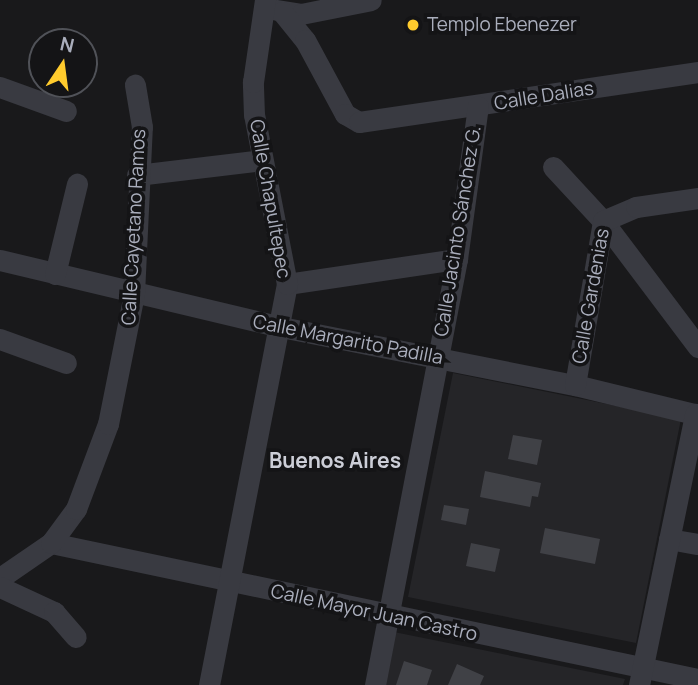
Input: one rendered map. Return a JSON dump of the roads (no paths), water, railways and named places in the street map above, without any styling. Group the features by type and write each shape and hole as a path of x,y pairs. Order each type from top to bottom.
{"street":[{"path":"271,6 301,14 371,0"},
{"name":"Calle Dalias","path":"271,6 305,40 351,120 478,106 698,72"},
{"name":"Calle Chapultepec","path":"209,685 232,583 287,284 261,160 253,82 271,6"},
{"name":"Calle Cayetano Ramos","path":"0,578 51,543 76,509 96,466 134,293 137,175 142,127 135,85"},
{"path":"0,87 66,111"},
{"name":"Calle Jacinto Sánchez G.","path":"375,685 457,259 478,106"},
{"path":"137,175 261,160"},
{"path":"553,167 603,221 696,342"},
{"path":"55,274 77,184"},
{"name":"Calle Gardenias","path":"575,384 603,221 636,207 698,198"},
{"path":"287,284 457,259"},
{"name":"Calle Margarito Padilla","path":"0,260 281,327 575,384 696,414"},
{"path":"0,339 66,363"},
{"path":"641,676 696,414"},
{"path":"669,538 698,544"},
{"name":"Calle Mayor Juan Castro","path":"51,543 389,616 641,676 698,679"},
{"path":"0,587 54,612 76,637"}],"place":[{"name":"Templo Ebenezer","path":"413,25"}],"district":[{"name":"Buenos Aires","path":"335,460"}]}
